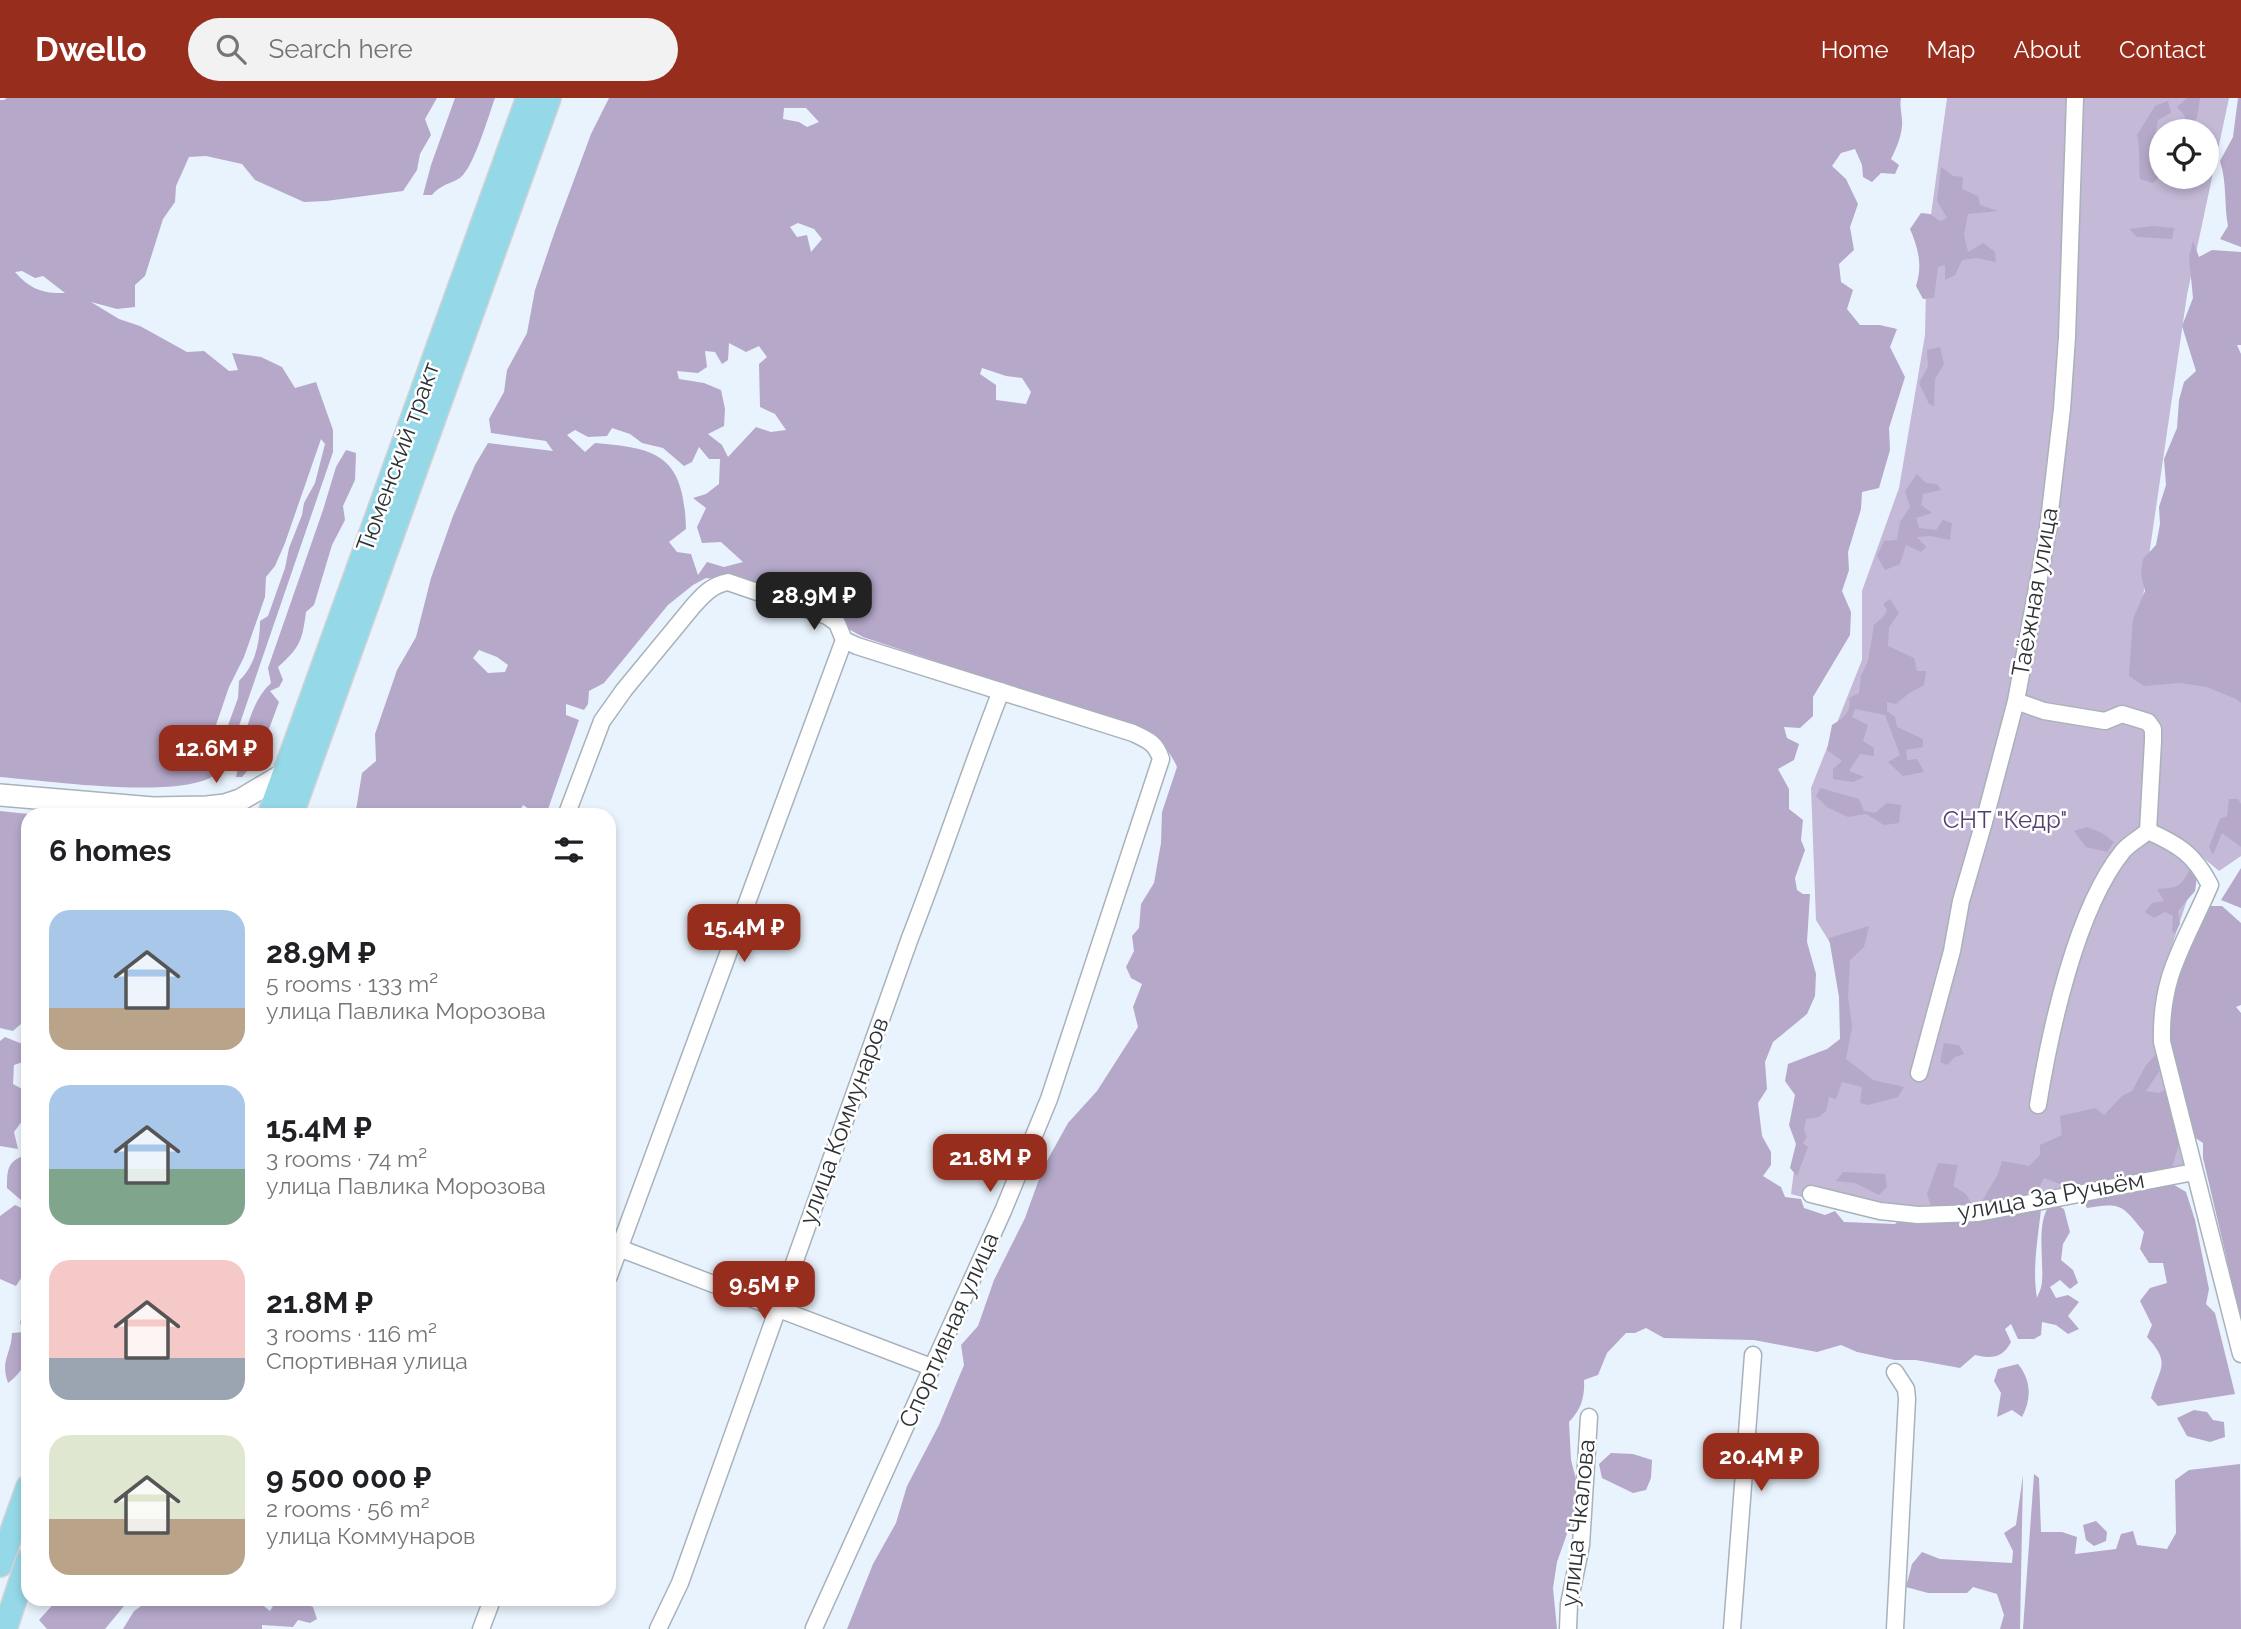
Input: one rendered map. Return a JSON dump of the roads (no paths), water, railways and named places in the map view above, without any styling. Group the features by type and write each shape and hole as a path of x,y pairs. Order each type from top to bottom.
{"main road":[{"name":"Тюменский тракт","path":"272,808 528,98"},
{"name":"Тюменский тракт","path":"294,808 549,98"},
{"path":"0,1565 21,1506"},
{"path":"5,1629 21,1581"}],"street":[{"name":"Таёжная улица","path":"1919,1073 1952,951 1961,901 2016,701 2048,529 2062,409 2071,273 2075,98"},
{"path":"569,808 593,741 609,709 694,605 718,584 728,582 827,616 837,623 844,640 616,1241"},
{"path":"844,640 1001,691"},
{"name":"Спортивная улица","path":"814,1628 1003,1211 1049,1099 1161,759 1152,742 1133,733 1001,691"},
{"name":"улица Коммунаров","path":"658,1629 680,1583 1001,691"},
{"path":"2016,701 2044,710 2105,721 2122,714 2148,722 2153,741 2148,831 2125,849 2089,913 2054,1021 2038,1105"},
{"path":"0,795 153,808 225,805 258,791 284,774"},
{"path":"2148,831 2185,850 2196,861 2210,884 2176,956 2164,999 2162,1042 2241,1354"},
{"name":"улица За Ручьём","path":"1811,1194 1880,1211 1918,1215 1978,1213 2166,1177 2196,1177"},
{"path":"616,1247 932,1367"},
{"path":"1732,1629 1753,1355"},
{"path":"1895,1372 1906,1389 1907,1399 1895,1629"},
{"name":"улица Чкалова","path":"1568,1629 1569,1605 1581,1545 1588,1417"},
{"path":"481,1629 490,1606"}],"park label":[{"name":"СНТ \"Кедр\"","path":"2005,820"}]}
